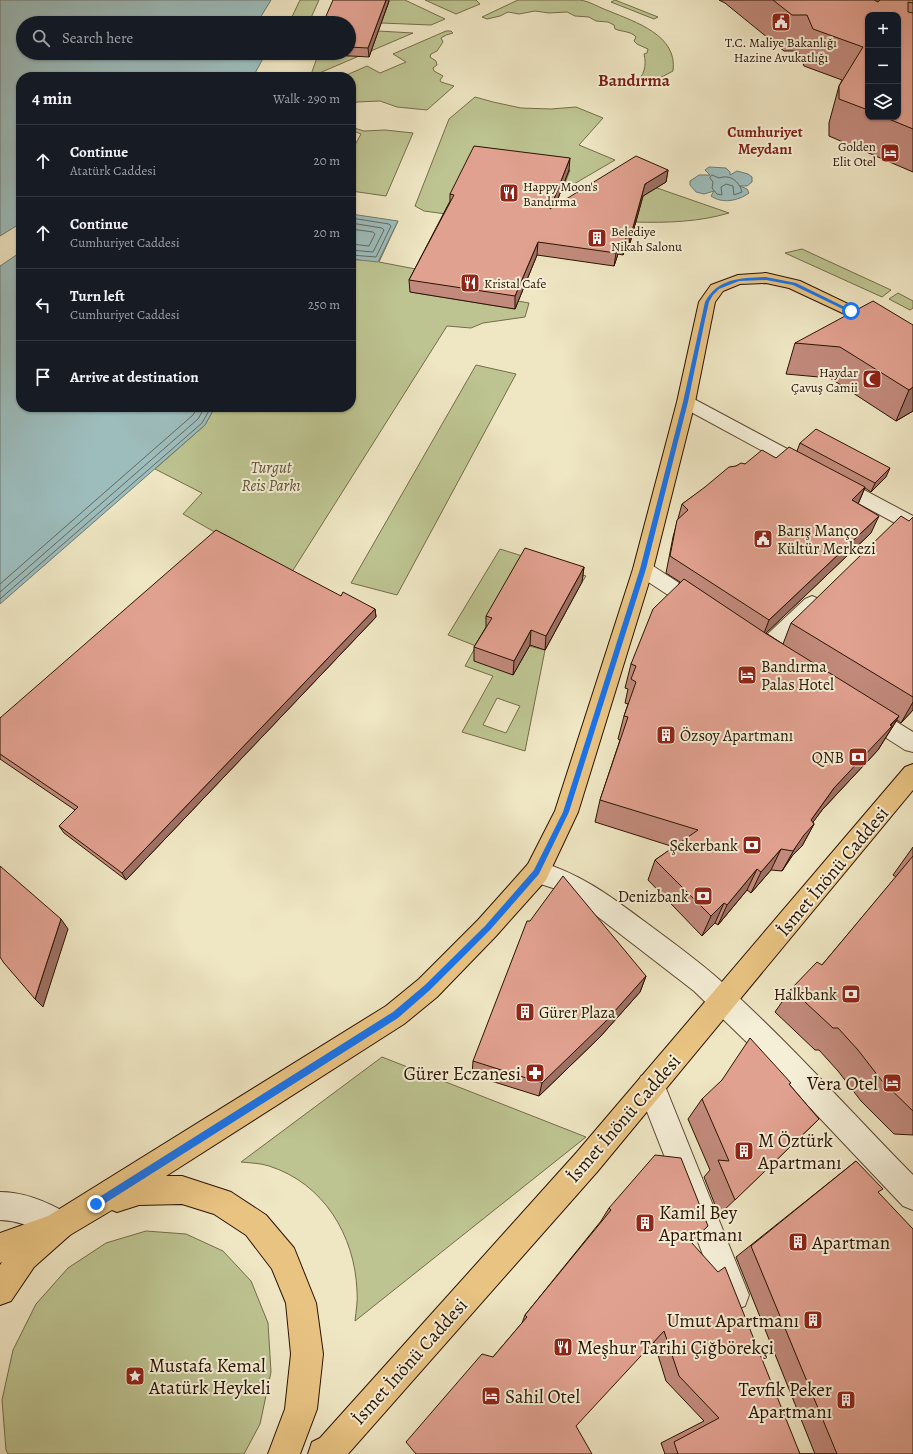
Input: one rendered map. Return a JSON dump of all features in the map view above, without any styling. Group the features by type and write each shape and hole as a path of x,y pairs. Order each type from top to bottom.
{"main road":[{"path":"0,1248 60,1225 96,1204 396,1015 428,988 488,928 537,872 566,812 643,569 686,402 702,320 707,302 718,288 732,282 752,278 766,278 794,284 913,341"},
{"name":"İsmet İnönü Caddesi","path":"331,1452 582,1168 913,774"},
{"path":"96,1204 139,1191 182,1190 221,1202 256,1225 283,1259 301,1303 307,1354 301,1409 284,1454"},
{"path":"0,1290 24,1257 60,1225"}],"street":[{"path":"686,402 904,519"},
{"path":"643,569 713,616"},
{"path":"764,650 827,589"},
{"path":"852,705 913,743"},
{"path":"537,872 552,875 571,883 611,910 723,1000 911,1190"},
{"path":"651,1086 745,1322"},
{"path":"0,1206 9,1206 38,1213 60,1225"}],"green space":[{"path":"300,0 319,0 312,16 292,16"},
{"path":"373,0 405,0 445,19 431,25 381,23 389,1"},
{"path":"425,0 476,0 480,4 456,14"},
{"path":"518,0 580,0 591,3 642,25 662,39 669,48 673,59 673,71 643,87 636,86 636,83 644,70 644,54 647,53 648,49 634,41 636,37 634,35 615,29 614,25 608,22 596,21 589,17 575,16 567,12 549,13 535,11 519,14 508,12 500,16 487,19 482,17"},
{"path":"615,0 658,17 654,19 611,2"},
{"path":"378,31 413,33 356,57 356,51"},
{"path":"446,31 451,31 453,33 441,38 443,42 437,51 431,54 430,57 436,61 437,65 433,68 434,71 443,76 440,80 441,82 454,86 427,110 397,107 380,101 356,103 356,72 353,72 367,66 380,73 406,62 393,54"},
{"path":"316,60 350,60 322,72 312,72"},
{"path":"475,97 521,108 551,109 576,107 603,118 579,145 615,160 562,191 570,170 473,157 548,228 424,211 415,206 449,119"},
{"path":"356,129 364,131 385,130 413,133 386,196 356,192 356,143 361,134 356,132"},
{"path":"626,174 657,188 729,213 682,221 635,222"},
{"name":"Turgut Reis Parkı","path":"398,221 379,262 421,270 410,292 515,309 518,301 529,303 525,317 483,323 471,328 447,326 290,575 183,514 202,493 155,469 205,425 212,412 356,412 356,260 361,260"},
{"path":"802,249 891,290 882,297 785,253"},
{"path":"898,293 913,301 913,308 910,310 889,299"},
{"path":"476,365 516,374 397,595 351,583"},
{"path":"500,549 586,576 582,582 524,563 529,646 545,650 525,751 462,732 493,676 465,666 476,646 448,635","holes":["497,698 520,706 506,733 483,725"]},
{"path":"382,1057 586,1137 355,1321 357,1295 355,1270 343,1231 332,1214 320,1198 305,1185 288,1174 266,1165 241,1162"},
{"path":"146,1231 186,1234 223,1251 251,1281 268,1323 271,1372 260,1424 244,1454 8,1454 6,1450 2,1400 13,1350 36,1304 68,1268 106,1243"}],"water":[{"path":"0,0 271,0 261,16 16,16 16,60 262,60 256,72 16,72 16,226 0,236"},
{"path":"709,167 726,168 730,172 730,175 737,171 748,174 752,177 752,182 747,186 740,186 747,189 749,193 735,200 725,201 711,196 714,191 704,194 696,192 690,185 690,181 699,175 710,175 705,170"},
{"path":"356,215 398,221 378,262 356,260"},
{"path":"16,255 16,412 212,412 205,425 0,604 0,266"}],"building":[{"path":"333,0 386,0 368,48 356,47 356,16 326,16"},
{"path":"773,0 874,0 878,2 880,0 913,0 913,3 908,2 908,12 913,13 913,129 891,120 901,120 901,12 865,12 865,109 839,99 839,86 863,47 813,29 807,15 792,15"},
{"path":"474,146 570,158 550,209 636,156 668,170 645,184 630,238 626,237 624,243 619,242 616,253 538,242 515,296 409,280 454,195 450,194"},
{"path":"873,301 913,325 913,387 909,390 840,347 795,343"},
{"path":"816,429 890,468 875,483 800,443"},
{"path":"789,447 865,487 852,500 879,516 769,620 670,556 677,520 688,510 682,504 729,467 736,466 741,463 745,464 762,450 776,458"},
{"path":"901,516 909,521 913,517 913,697 791,623"},
{"path":"216,530 341,596 343,592 375,609 122,873 59,826 78,807 0,754 0,718"},
{"path":"525,548 584,567 546,636 531,630 514,661 474,647 492,618 486,616"},
{"path":"684,579 765,633 899,716 890,725 892,726 834,788 811,820 814,824 793,851 781,849 761,872 757,869 727,905 724,903 711,916 655,860 698,830 600,800 628,717 624,716 636,682 631,679 636,666 631,664 653,609"},
{"path":"913,856 913,1111 882,1081 858,1050 838,1028 833,1028 791,989 817,962 822,965"},
{"path":"0,866 61,919 35,999 0,957"},
{"path":"563,876 646,976 605,1022 542,1083 473,1061 527,921 530,921"},
{"path":"750,1038 791,1083 789,1084 819,1119 735,1200 718,1160 729,1161 702,1099 722,1080"},
{"path":"655,1155 681,1158 708,1226 691,1242 718,1272 725,1267 800,1454 678,1454 674,1442 719,1418 679,1376 664,1331 576,1426 592,1454 416,1454 406,1442 482,1354 493,1357 527,1317 525,1315 611,1210 609,1208"},
{"path":"856,1161 883,1189 878,1192 913,1229 913,1454 837,1454 751,1246"}],"place":[{"name":"T.C. Maliye Bakanlığı Hazine Avukatlığı","path":"781,22"},
{"name":"Golden Elit Otel","path":"890,153"},
{"name":"Happy Moon's Bandırma","path":"509,193"},
{"name":"Belediye Nikah Salonu","path":"597,238"},
{"name":"Kristal Cafe","path":"470,283"},
{"name":"Haydar Çavuş Camii","path":"872,379"},
{"name":"Barış Manço Kültür Merkezi","path":"763,539"},
{"name":"Bandırma Palas Hotel","path":"747,675"},
{"name":"Özsoy Apartmanı","path":"666,735"},
{"name":"QNB","path":"858,757"},
{"name":"Şekerbank","path":"752,845"},
{"name":"Denizbank","path":"703,896"},
{"name":"Halkbank","path":"851,994"},
{"name":"Gürer Plaza","path":"525,1012"},
{"name":"Gürer Eczanesi","path":"535,1073"},
{"name":"Vera Otel","path":"892,1083"},
{"name":"M Öztürk Apartmanı","path":"744,1151"},
{"name":"Kamil Bey Apartmanı","path":"645,1223"},
{"name":"Apartman","path":"798,1242"},
{"name":"Umut Apartmanı","path":"813,1320"},
{"name":"Meşhur Tarihi Çiğbörekçi","path":"563,1347"},
{"name":"Mustafa Kemal Atatürk Heykeli","path":"135,1376"},
{"name":"Sahil Otel","path":"491,1396"},
{"name":"Tevfik Peker Apartmanı","path":"846,1400"}],"district":[{"name":"Bandırma","path":"634,80"},
{"name":"Cumhuriyet Meydanı","path":"765,140"}],"route":[{"path":"96,1204 396,1015 428,988 488,928 537,872 566,812 643,569 686,402 707,302 718,288 727,283 752,278 766,278 794,284 851,311"}]}
